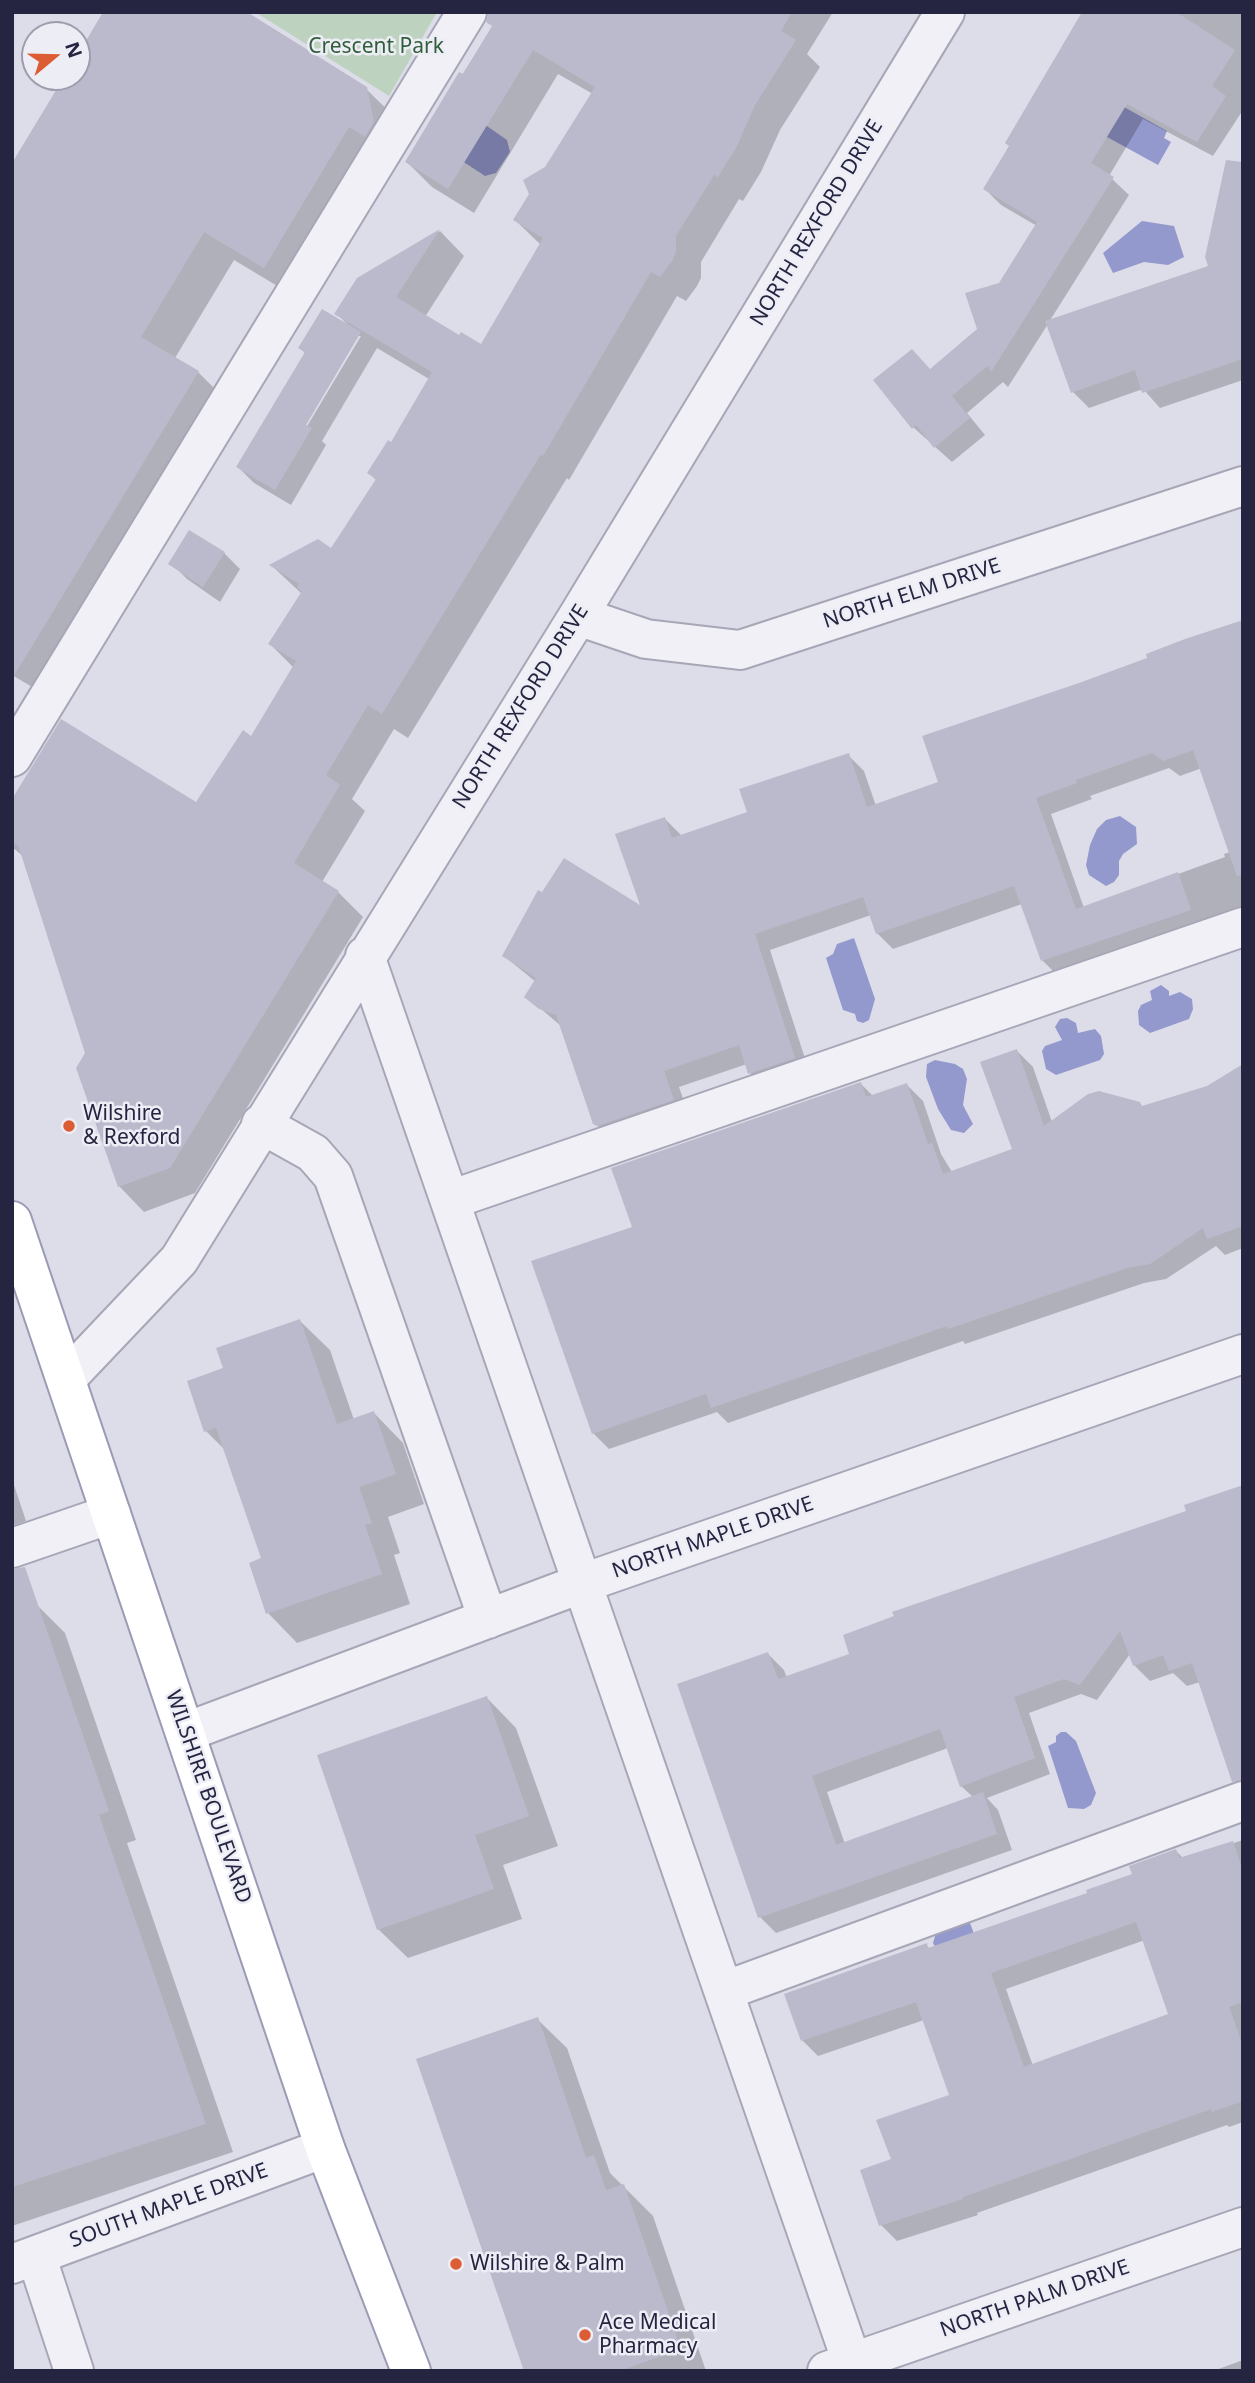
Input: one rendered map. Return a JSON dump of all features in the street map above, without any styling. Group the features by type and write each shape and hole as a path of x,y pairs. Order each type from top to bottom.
{"main road":[{"name":"WILSHIRE BOULEVARD","path":"12,1221 326,2148 411,2371"}],"street":[{"path":"12,757 467,12"},
{"name":"NORTH REXFORD DRIVE","path":"66,1379 179,1260 578,616 945,12"},
{"name":"NORTH ELM DRIVE","path":"578,616 646,639 740,650 1243,486"},
{"path":"450,1200 1243,927"},
{"path":"365,956 724,1991 845,2368"},
{"path":"261,1124 313,1153 333,1176 488,1619"},
{"name":"NORTH MAPLE DRIVE","path":"186,1732 583,1583 1243,1354"},
{"path":"12,1548 111,1514"},
{"path":"724,1991 1243,1801"},
{"name":"SOUTH MAPLE DRIVE","path":"24,2259 326,2148"},
{"name":"NORTH PALM DRIVE","path":"845,2368 1243,2227"},
{"path":"24,2259 74,2371"}],"green space":[{"name":"Crescent Park","path":"255,12 437,12 389,96"}],"water":[{"path":"1108,98 1167,131 1164,138 1171,142 1158,165 1107,137"},
{"path":"471,115 507,140 510,152 496,173 485,176 450,153"},
{"path":"1142,221 1174,226 1184,257 1168,265 1144,262 1113,273 1103,253"},
{"path":"1120,816 1136,827 1137,844 1123,854 1119,861 1119,875 1114,882 1106,886 1089,875 1086,865 1090,845 1097,829 1106,820"},
{"path":"854,938 875,999 869,1020 863,1023 857,1021 855,1014 843,1010 826,958 833,954 837,944"},
{"path":"1161,985 1169,991 1169,996 1180,992 1192,999 1193,1009 1189,1019 1150,1033 1139,1025 1138,1011 1141,1005 1152,1000 1150,991"},
{"path":"1067,1018 1076,1023 1078,1033 1095,1029 1101,1036 1104,1054 1100,1060 1056,1075 1046,1069 1042,1051 1045,1046 1062,1040 1055,1027 1060,1019"},
{"path":"935,1060 955,1064 963,1069 967,1079 963,1105 973,1124 964,1133 951,1130 938,1109 926,1077 927,1064"},
{"path":"1066,1732 1076,1741 1096,1793 1091,1805 1084,1809 1068,1808 1048,1746 1056,1742 1056,1736"},
{"path":"969,1920 974,1934 937,1950 933,1943 936,1933"}],"building":[{"path":"103,12 247,12 367,87 374,122 365,137 349,127 264,268 204,232 141,337 199,371 12,679 12,163 56,91 91,91 91,32"},
{"path":"489,12 792,12 781,31 796,40 755,105 737,146 718,177 714,175 676,236 676,252 672,261 660,277 651,272 543,456 541,454 382,714 368,705 326,775 340,785 294,863 339,891 170,1168 118,1187 76,1068 85,1053 18,845 12,842 12,799 61,719 196,802 243,730 251,736 296,661 268,644 302,591 297,588 299,584 269,565 318,539 331,548 376,479 367,473 388,440 391,442 432,372 334,314 357,278 440,229 396,297 459,335 461,332 481,344 543,238 513,220 529,194 523,180 545,167 595,87 533,50 448,189 405,162 459,72 463,74 492,26 486,22"},
{"path":"1082,12 1176,12 1235,50 1212,86 1226,96 1197,142 1127,104 1091,163 1114,177 991,372 989,366 986,367 952,396 970,418 934,448 916,425 912,429 873,380 912,349 930,369 977,329 965,293 999,283 1037,222 983,189 1009,146 1005,143"},
{"path":"1226,160 1243,162 1243,359 1142,393 1135,370 1071,393 1045,321 1208,266 1205,257"},
{"path":"322,309 361,332 306,425 312,428 275,490 236,467 305,352 298,348"},
{"path":"189,530 225,552 203,587 168,564"},
{"path":"1243,620 1243,875 1237,876 1193,750 1163,761 1152,753 1076,780 1077,783 1036,798 1076,909 1178,872 1191,910 1041,961 1014,886 876,934 863,897 755,934 795,1058 748,1074 739,1045 664,1071 674,1100 597,1126 593,1124 556,1015 539,1009 524,997 536,978 502,956 538,890 542,892 564,858 640,905 615,834 665,817 672,838 747,812 739,789 849,753 867,807 938,782 922,736 1079,683 1147,658 1146,654 1185,639"},
{"path":"1017,1049 1044,1126 1088,1094 1099,1091 1140,1102 1142,1106 1207,1086 1243,1064 1243,1226 1207,1239 1203,1228 1150,1264 1127,1268 948,1329 947,1326 711,1408 706,1394 592,1434 531,1261 632,1227 611,1168 861,1082 866,1097 907,1083 928,1144 932,1143 943,1174 1012,1149 980,1062"},
{"path":"300,1319 337,1424 374,1411 396,1474 359,1487 372,1523 365,1525 382,1574 266,1614 249,1563 261,1558 216,1428 204,1432 187,1381 223,1368 216,1348"},
{"path":"1243,1485 1243,1780 1232,1782 1192,1663 1169,1671 1163,1655 1133,1666 1120,1631 1080,1685 1064,1679 1014,1697 1035,1758 960,1787 940,1729 812,1776 836,1845 983,1792 997,1834 758,1918 677,1684 768,1652 778,1679 849,1654 843,1635 894,1616 892,1612 1186,1511 1184,1505"},
{"path":"25,1567 109,1811 99,1815 206,2124 12,2187 12,1569"},
{"path":"487,1696 529,1816 475,1835 494,1889 377,1930 317,1755"},
{"path":"1233,1841 1243,1871 1243,2002 1229,2007 1243,2046 1243,2101 1212,2112 1211,2109 963,2199 879,2226 860,2170 891,2159 876,2120 949,2095 916,2002 801,2041 784,1994 927,1943 928,1948 1087,1893 1086,1890 1132,1874 1129,1866 1176,1849 1179,1858","holes":["1136,1922 1168,2014 1024,2067 991,1973"]},
{"path":"538,2017 586,2158 594,2155 606,2190 624,2184 681,2349 619,2371 524,2371 416,2059"}],"place":[{"name":"Wilshire & Rexford","path":"69,1126"},
{"name":"Wilshire & Palm","path":"456,2264"},
{"name":"Ace Medical Pharmacy","path":"585,2335"}]}
